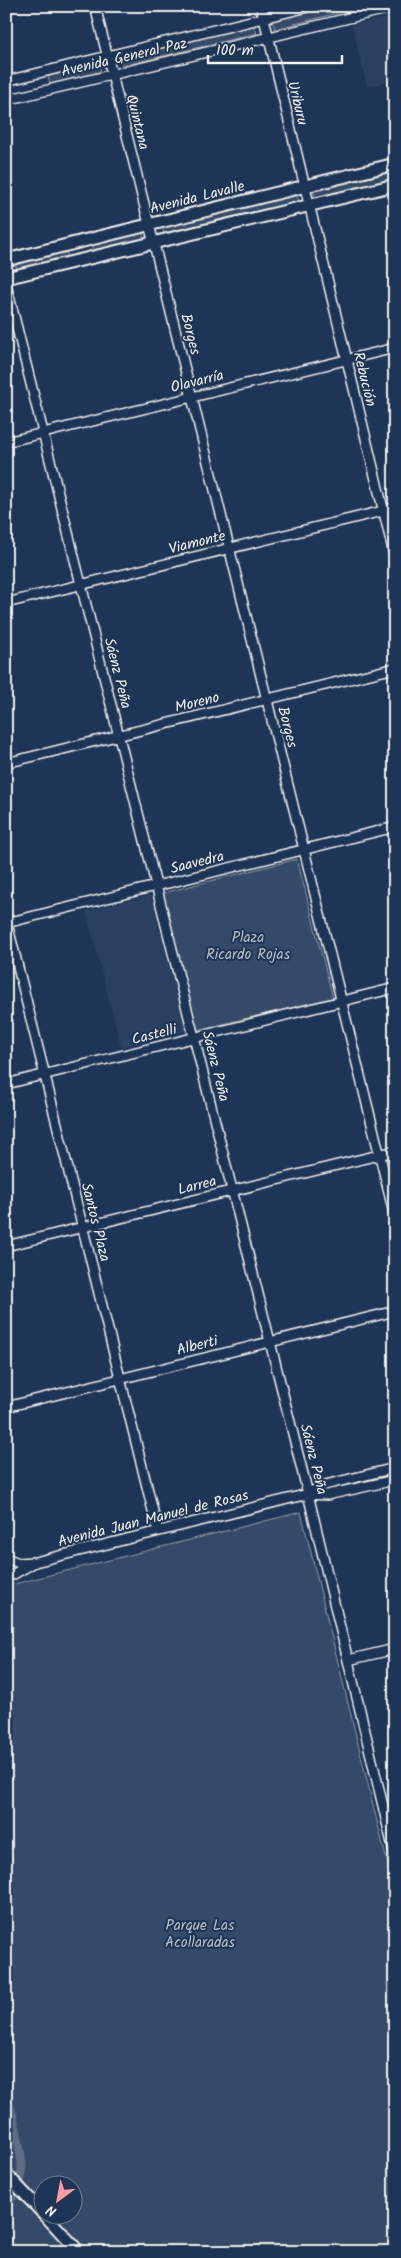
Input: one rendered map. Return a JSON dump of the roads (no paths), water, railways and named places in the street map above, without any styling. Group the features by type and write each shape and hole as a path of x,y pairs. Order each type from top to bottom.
{"main road":[{"name":"Avenida Lavalle","path":"6,260 395,164"},
{"path":"6,278 395,185"},
{"path":"9,2176 32,2200"},
{"path":"55,2226 80,2252"}],"street":[{"name":"Quintana","path":"95,6 155,243"},
{"name":"Uriburu","path":"261,6 309,206"},
{"name":"Avenida General Paz","path":"6,81 312,6"},
{"name":"Avenida General Paz","path":"6,100 395,7"},
{"name":"Rebución","path":"309,206 395,558"},
{"name":"Borges","path":"155,243 395,1217"},
{"name":"Sáenz Peña","path":"6,284 308,1494 395,1856"},
{"name":"Olavarría","path":"6,442 395,348"},
{"name":"Viamonte","path":"6,603 395,508"},
{"name":"Moreno","path":"6,764 395,668"},
{"name":"Saavedra","path":"7,921 395,827"},
{"name":"Santos Plaza","path":"7,921 158,1531"},
{"name":"Castelli","path":"6,1084 395,988"},
{"name":"Larrea","path":"6,1246 395,1151"},
{"name":"Alberti","path":"6,1407 395,1311"},
{"name":"Avenida Juan Manuel de Rosas","path":"308,1494 321,1486 395,1468"},
{"name":"Avenida Juan Manuel de Rosas","path":"6,1576 12,1575 35,1562 158,1531 308,1494 327,1495 395,1480"},
{"path":"6,1558 19,1563 35,1562"},
{"path":"348,1660 395,1649"},
{"path":"385,1814 395,1812"}],"waterway":[{"path":"6,2092 17,2134 22,2167 20,2182 15,2194 6,2201"}],"park label":[{"name":"Plaza Ricardo Rojas","path":"248,946"},
{"name":"Parque Las Acollaradas","path":"200,1934"}]}
